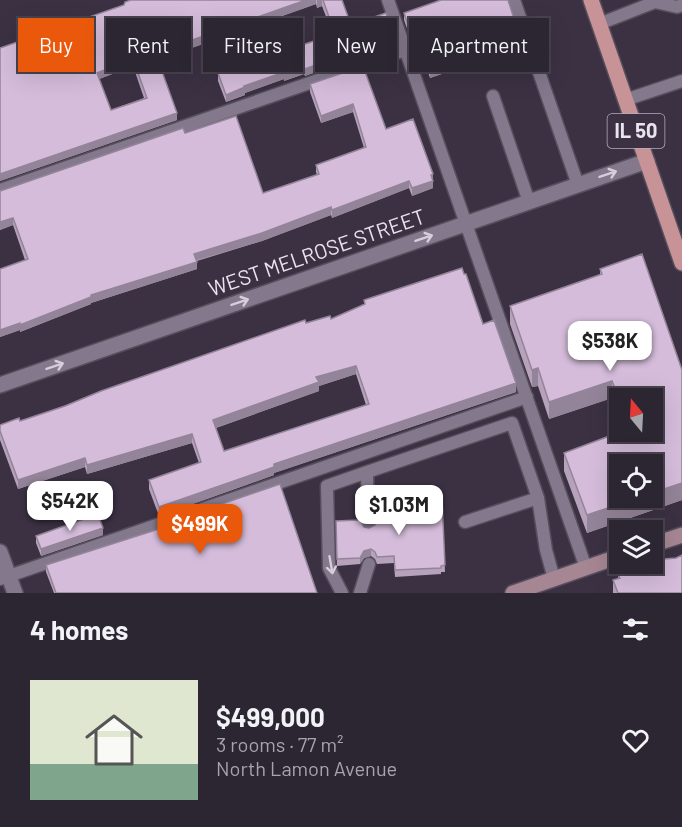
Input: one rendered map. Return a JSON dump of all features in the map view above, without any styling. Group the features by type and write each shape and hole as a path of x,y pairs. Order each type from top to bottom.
{"main road":[{"name":"IL 50","path":"591,0 682,263"},
{"path":"663,541 682,534"},
{"path":"513,593 609,560"}],"street":[{"name":"WEST MELROSE STREET","path":"0,385 647,161"},
{"path":"0,552 4,577 15,593"}],"lane":[{"path":"388,0 586,568"},
{"path":"514,0 579,185"},
{"path":"599,24 655,3 678,7 682,5"},
{"path":"0,190 405,51"},
{"path":"626,100 682,81"},
{"path":"493,96 528,202"},
{"path":"4,577 526,397"},
{"path":"342,593 329,568 327,486 512,423 538,498 546,550 554,579"},
{"path":"368,472 368,526"},
{"path":"465,522 538,498"},
{"path":"360,593 369,564"}],"building":[{"path":"131,0 306,0 255,18 203,18 203,36 191,40 191,18 106,18 106,70 97,73 111,110 147,98 138,72 162,72 177,113 0,174 0,48 18,42 18,72 94,72 94,18 87,18 124,5 125,2"},
{"path":"323,0 342,0 348,18 329,18"},
{"path":"441,0 508,0 514,18 409,18 409,27 404,13"},
{"path":"386,13 388,18 371,18"},
{"path":"315,41 315,65 305,69 303,67 303,45"},
{"path":"221,72 284,72 226,95 218,73"},
{"path":"345,72 365,72 386,129 413,119 433,174 431,175 433,181 412,188 409,181 332,210 331,207 262,233 194,254 197,262 91,295 91,297 20,325 20,323 0,330 0,269 28,259 13,218 0,222 0,191 183,128 185,133 236,116 263,193 319,174 316,165 366,147 353,104 321,116 310,84"},
{"path":"642,254 682,370 682,483 663,489 663,454 609,454 609,508 587,515 564,453 609,436 609,442 663,442 663,388 615,388 612,381 549,402 538,368 532,370 510,306 602,274 600,269"},
{"path":"462,268 483,324 494,320 516,383 274,464 274,467 159,507 149,480 201,462 192,434 87,465 85,458 18,480 0,431 0,425 65,406 101,391 305,320 306,323 330,316 331,319 365,304 364,300","holes":["356,366 369,404 224,451 213,420 319,382 316,377"]},
{"path":"280,484 317,593 56,593 46,565 165,527 164,524"},
{"path":"442,499 445,565 441,568 395,570 394,556 377,557 371,549 364,551 360,558 337,559 336,521 360,520 364,527 369,528 375,525 376,519 392,519 391,502"},
{"path":"98,514 103,528 41,549 36,536"},
{"path":"682,555 682,593 618,593 613,580 620,578 618,575 663,574 663,559"}]}
